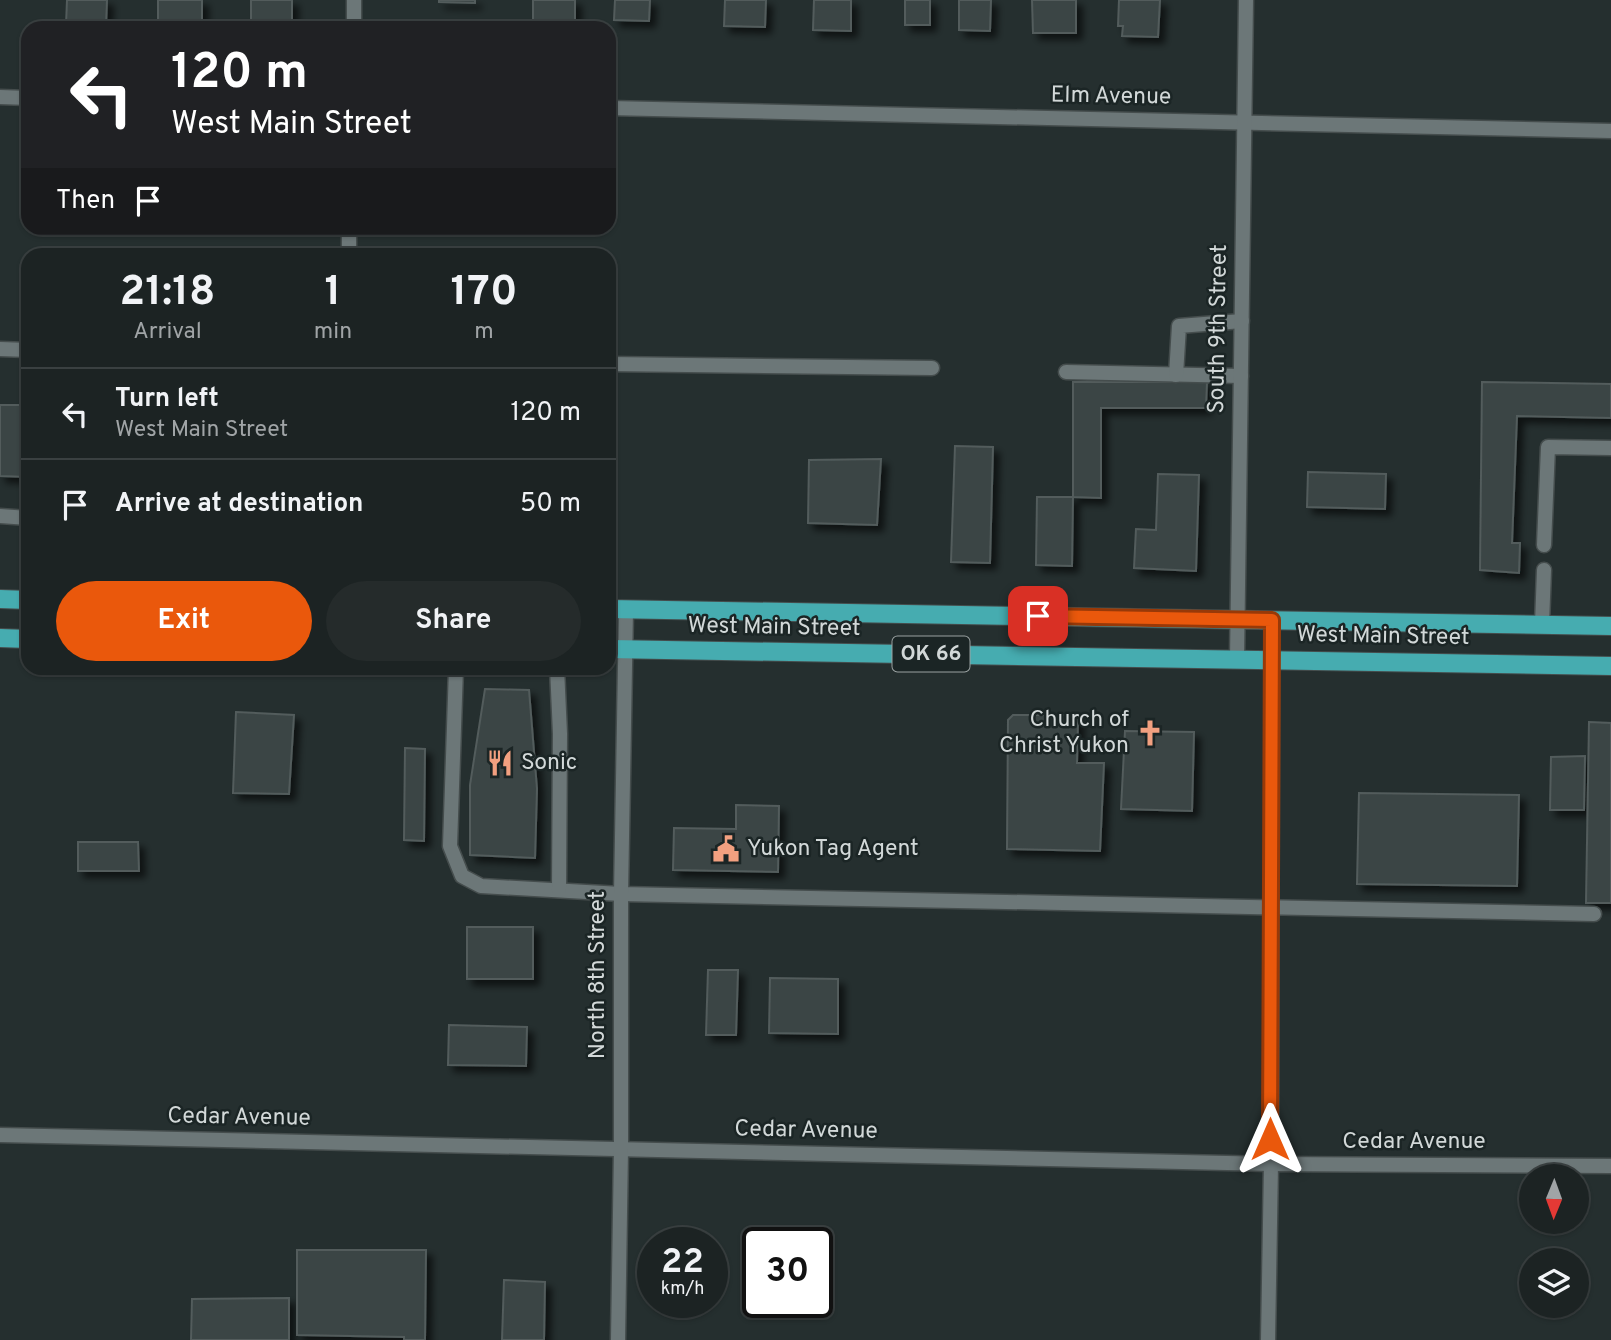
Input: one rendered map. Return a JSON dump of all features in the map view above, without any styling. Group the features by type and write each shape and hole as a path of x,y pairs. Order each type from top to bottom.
{"main road":[{"path":"0,599 21,600"},
{"name":"West Main Street","path":"618,609 1611,626"},
{"path":"0,638 21,639"},
{"name":"West Main Street","path":"617,650 1611,666"}],"street":[{"path":"354,0 354,21"},
{"name":"South 9th Street","path":"1237,659 1245,0"},
{"path":"0,97 21,97"},
{"name":"Elm Avenue","path":"616,108 1611,131"},
{"path":"1176,375 1179,326 1242,321"},
{"path":"0,349 21,350"},
{"path":"616,364 932,368"},
{"path":"1066,372 1241,376"},
{"path":"1544,545 1548,447 1611,447"},
{"path":"0,516 21,516"},
{"path":"1542,625 1544,570"},
{"name":"North 8th Street","path":"618,609 621,894 618,1340"},
{"path":"1268,1340 1272,620"},
{"path":"456,675 450,846 462,876 481,886 621,894 1594,914"},
{"path":"557,675 561,734 559,890"},
{"name":"Cedar Avenue","path":"0,1135 1270,1164 1611,1167"}],"building":[{"path":"67,0 107,0 106,21 66,21"},
{"path":"158,0 202,0 202,21 158,21"},
{"path":"251,0 292,0 292,21 251,21"},
{"path":"475,0 475,3 439,2"},
{"path":"533,0 575,0 575,21 533,21"},
{"path":"615,0 650,0 649,21 614,20"},
{"path":"725,0 766,0 765,27 724,26"},
{"path":"814,0 851,0 851,31 813,30"},
{"path":"905,0 930,0 930,25 905,25"},
{"path":"959,0 991,0 990,31 959,30"},
{"path":"1032,0 1076,0 1076,33 1033,33"},
{"path":"1119,0 1160,0 1158,37 1122,36 1123,26 1118,26"},
{"path":"1073,382 1207,382 1206,408 1101,408 1101,498 1073,497"},
{"path":"1482,382 1611,384 1611,418 1517,416 1512,543 1520,543 1519,573 1480,570"},
{"path":"0,405 21,405 21,477 0,476"},
{"path":"955,446 993,447 990,563 951,562"},
{"path":"881,459 877,525 808,523 809,460"},
{"path":"1308,472 1386,474 1385,509 1307,507"},
{"path":"1158,474 1199,475 1196,571 1134,568 1136,529 1156,530"},
{"path":"1037,497 1073,497 1072,566 1036,565"},
{"path":"485,689 529,690 537,789 535,858 470,855 470,785"},
{"path":"236,712 294,715 289,794 233,793"},
{"path":"1013,715 1073,715 1078,721 1077,763 1104,763 1100,851 1007,849 1008,720"},
{"path":"1589,722 1611,723 1611,903 1586,903"},
{"path":"1125,731 1194,732 1192,811 1121,809"},
{"path":"405,748 425,749 424,841 404,840"},
{"path":"1585,756 1584,810 1550,810 1551,757"},
{"path":"1359,793 1519,795 1517,886 1357,884"},
{"name":"Yukon Tag Agent","path":"736,805 779,806 778,872 673,870 674,828 736,829"},
{"path":"78,842 138,842 139,871 78,871"},
{"path":"467,927 533,927 533,979 467,979"},
{"path":"708,970 738,970 736,1035 706,1035"},
{"path":"770,978 838,979 838,1034 769,1033"},
{"path":"449,1025 527,1027 526,1066 448,1065"},
{"path":"297,1250 426,1250 425,1340 404,1340 404,1337 297,1335"},
{"path":"504,1280 545,1282 544,1340 502,1340"},
{"path":"289,1298 289,1340 191,1340 192,1299"}],"place":[{"name":"Church of Christ Yukon","path":"1150,733"},
{"name":"Sonic","path":"500,763"},
{"name":"Yukon Tag Agent","path":"726,849"}],"route":[{"path":"1038,616 1272,620 1270,1139"}]}
